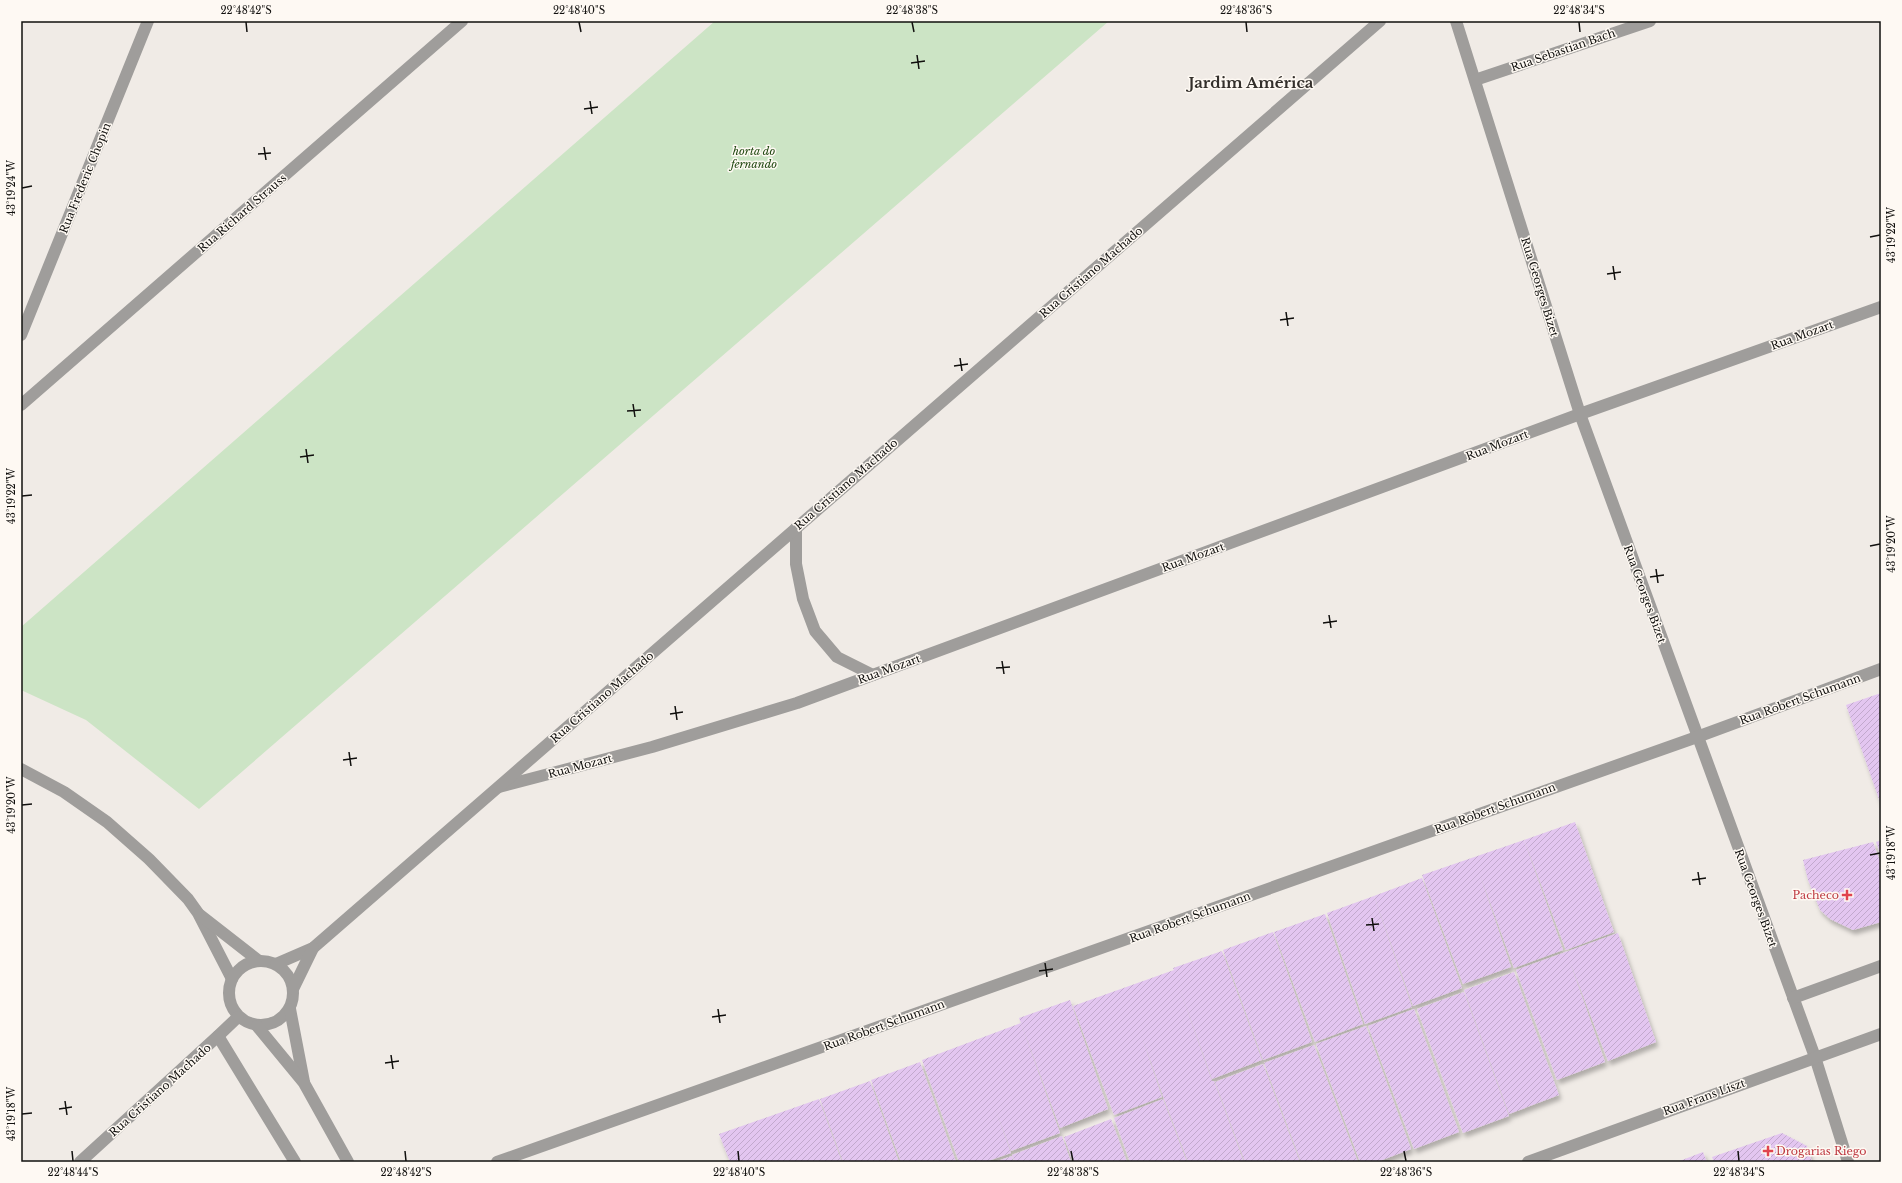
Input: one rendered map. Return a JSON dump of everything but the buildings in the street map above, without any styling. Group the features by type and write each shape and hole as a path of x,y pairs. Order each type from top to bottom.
{"street":[{"name":"Rua Frederic Chopin","path":"21,335 148,21"},
{"name":"Rua Richard Strauss","path":"21,405 462,21"},
{"name":"Rua Cristiano Machado","path":"276,964 313,948 1380,21"},
{"name":"Rua Georges Bizet","path":"1456,21 1580,414 1815,1057 1848,1162"},
{"name":"Rua Sebastian Bach","path":"1475,80 1650,21"},
{"name":"Rua Mozart","path":"498,787 652,747 797,703 1580,414 1881,307"},
{"path":"796,528 797,571 803,599 815,631 837,657 873,675"},
{"name":"Rua Robert Schumann","path":"497,1162 1697,737 1881,668"},
{"path":"21,769 64,792 107,822 149,859 188,900 198,913 232,979"},
{"path":"198,913 259,961"},
{"name":"Rua Cristiano Machado","path":"293,989 313,948"},
{"path":"304,1083 290,1009 293,999 293,989 287,974 276,964 259,961 242,966 232,979 228,998 238,1016 257,1026 304,1083 348,1162"},
{"path":"1793,998 1881,966"},
{"path":"257,1026 276,1022 290,1009"},
{"name":"Rua Cristiano Machado","path":"80,1162 238,1016"},
{"name":"Rua Frans Liszt","path":"1528,1162 1881,1034"},
{"path":"218,1036 296,1162"}],"green space":[{"name":"horta do fernando","path":"715,21 1109,21 199,809 86,720 21,690 21,627"}],"place":[{"name":"Pacheco","path":"1847,895"},
{"name":"Drogarias Riego","path":"1768,1151"}],"district":[{"name":"Jardim América","path":"1251,82"}]}
